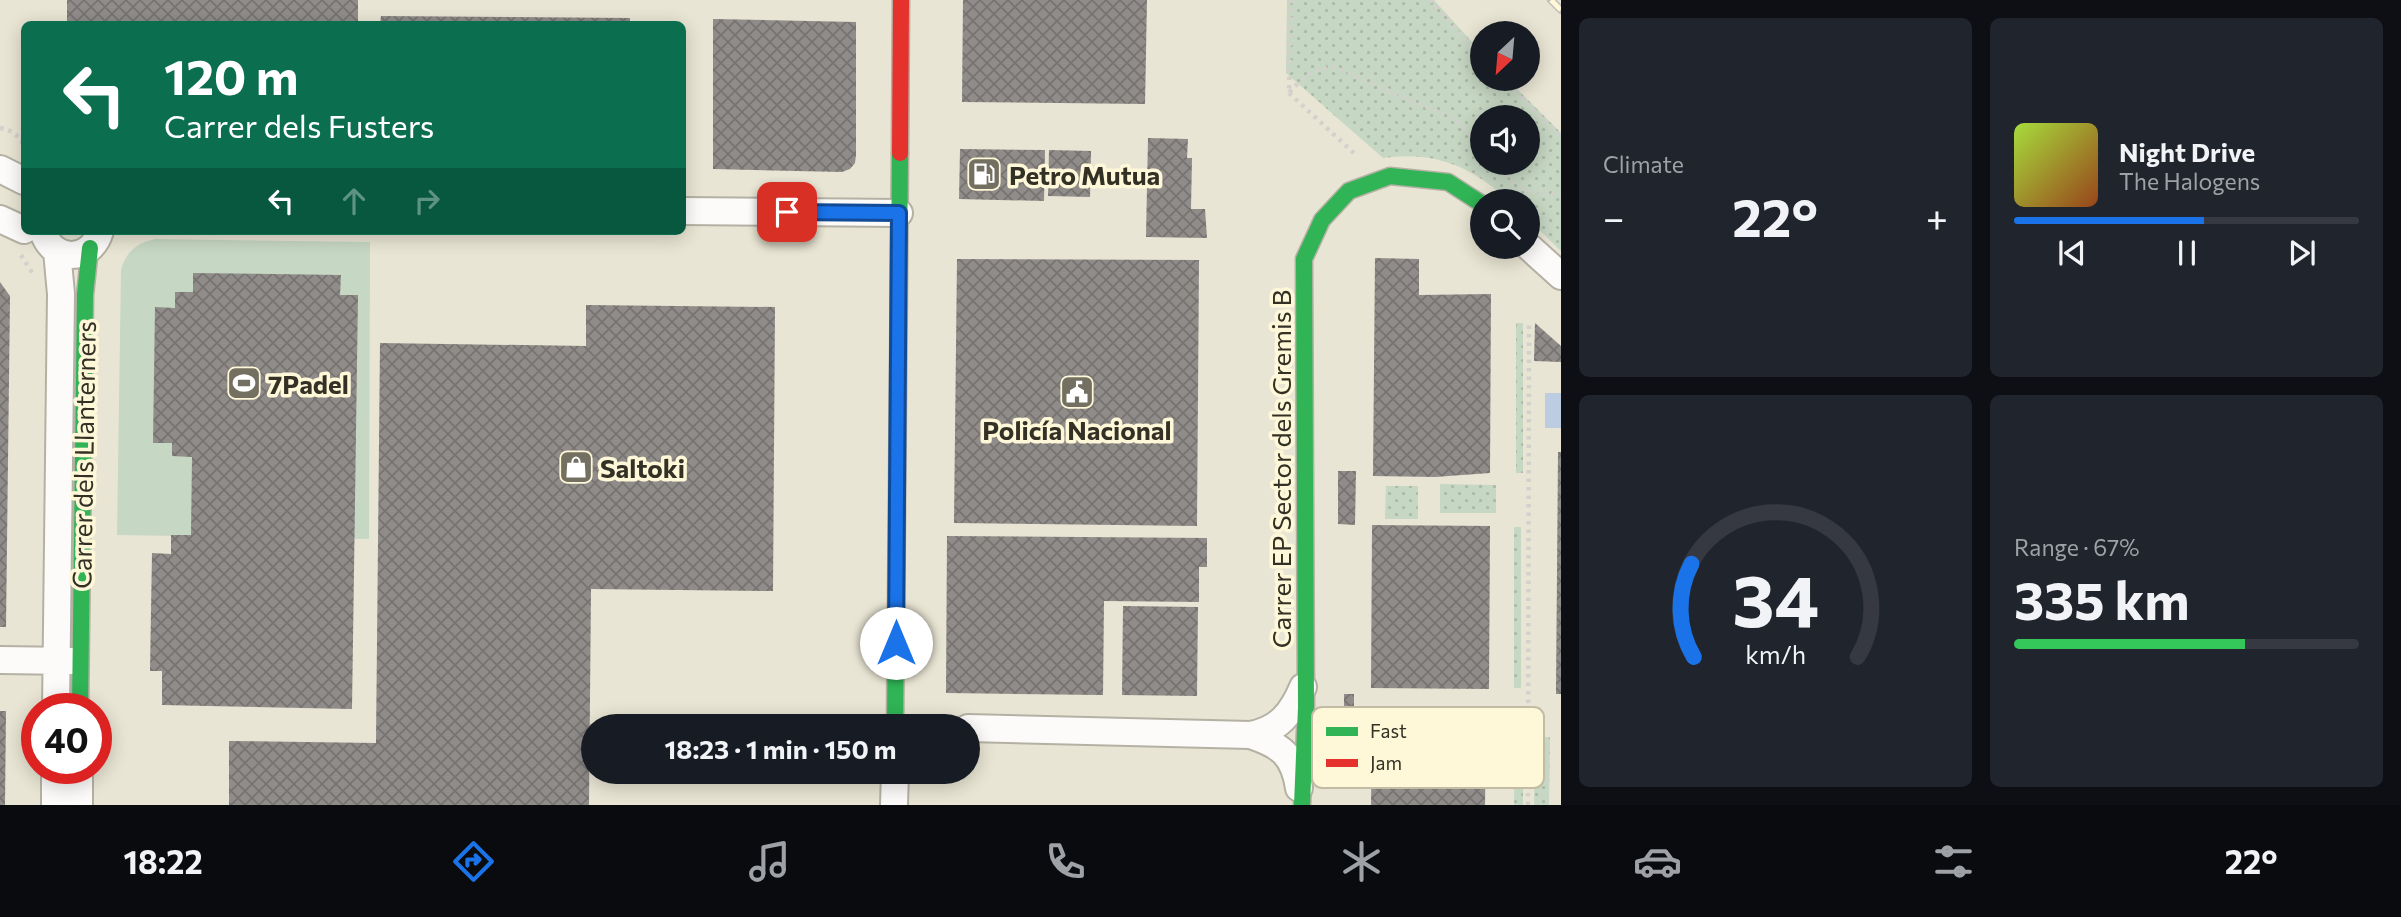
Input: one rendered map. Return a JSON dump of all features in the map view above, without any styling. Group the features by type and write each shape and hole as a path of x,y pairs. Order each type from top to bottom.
{"street":[{"path":"895,714 901,0"},
{"path":"0,169 21,180"},
{"name":"Carrer EP Sector dels Gremis B","path":"1301,805 1306,763 1304,259 1322,220 1349,191 1390,176 1448,182 1470,196"},
{"path":"686,212 899,213"},
{"path":"0,219 21,228"},
{"path":"40,237 74,255 99,236"},
{"name":"Carrer dels Llanterners","path":"54,693 68,661 85,295 99,236"},
{"name":"Carrer dels Llanterners","path":"40,237 61,294 68,661 76,693"},
{"path":"1540,257 1561,276"},
{"path":"0,660 68,661"},
{"path":"980,729 1250,735 1264,733 1288,717 1305,681"},
{"path":"1250,735 1278,746 1289,758 1296,771 1301,805"},
{"path":"49,784 55,805"},
{"path":"79,784 79,805"},
{"path":"894,805 895,784"}],"path":[{"path":"1291,0 1289,93 1361,159"},
{"path":"1430,0 1470,45"},
{"path":"1289,93 1304,76 1319,69 1333,67 1450,117 1470,134"},
{"path":"1514,91 1561,137"},
{"path":"0,128 11,130 21,140"},
{"path":"1506,175 1521,189 1561,196"},
{"path":"1528,707 1529,323"}],"green space":[{"path":"1287,0 1434,0 1470,40 1470,91 1519,91 1533,105 1470,105 1470,172 1436,159 1402,156 1383,158 1286,73"},
{"path":"1540,112 1561,133 1561,251 1540,231 1540,189 1495,189 1474,175 1540,175"},
{"name":"7Padel","path":"155,239 370,242 369,539 117,535 121,270 133,249"},
{"path":"1516,323 1523,323 1523,473 1516,473"},
{"path":"1440,484 1496,485 1496,513 1440,513"},
{"path":"1386,486 1418,486 1418,519 1385,519"},
{"path":"1514,527 1521,527 1521,688 1514,688"},
{"path":"1544,737 1550,737 1549,805 1534,805 1534,788 1544,788"},
{"path":"1514,788 1523,788 1523,805 1514,805"}],"water":[{"path":"1545,393 1561,393 1561,428 1545,428"}],"building":[{"path":"67,0 358,0 358,21 67,21"},
{"path":"963,0 1147,0 1145,104 962,102"},
{"path":"381,16 630,18 630,21 380,21"},
{"path":"713,19 856,22 856,155 855,163 850,169 842,172 713,169"},
{"path":"1148,138 1188,139 1187,158 1192,158 1191,209 1205,209 1207,238 1146,237"},
{"path":"960,149 1045,150 1044,201 959,199"},
{"path":"1049,150 1091,151 1090,197 1048,196"},
{"path":"1375,258 1419,259 1419,295 1491,294 1490,473 1435,477 1373,476"},
{"name":"Policía Nacional","path":"957,259 1199,260 1197,526 954,523"},
{"path":"193,273 341,275 340,295 358,295 352,709 162,705 162,671 150,671 152,553 171,554 171,535 191,535 192,457 172,456 172,443 153,443 155,307 175,308 175,292 193,292"},
{"path":"0,282 10,296 6,627 0,627"},
{"name":"Saltoki","path":"586,305 775,307 773,591 591,589 590,714 581,714 581,784 589,784 589,805 229,805 229,741 376,743 380,343 586,346"},
{"path":"1535,323 1561,346 1561,362 1534,361"},
{"path":"1558,452 1561,452 1561,694 1556,694"},
{"path":"1338,471 1356,471 1355,525 1338,524"},
{"path":"1372,525 1490,526 1489,689 1371,688"},
{"path":"947,536 1207,538 1207,567 1199,567 1199,602 1104,601 1103,695 946,693"},
{"path":"1123,606 1198,607 1197,696 1122,695"},
{"path":"1344,694 1354,694 1354,707 1344,707"},
{"path":"0,711 6,711 5,805 0,805"},
{"path":"1371,788 1485,788 1485,805 1371,805"}],"railway":[{"path":"1551,0 1561,10"}],"traffic: fast":[{"path":"895,714 900,153"},
{"path":"1302,805 1306,707 1304,259 1322,220 1349,191 1390,176 1448,182 1470,196"},
{"path":"80,693 85,295 90,248"}],"traffic: jam":[{"path":"900,153 901,0"}],"place":[{"name":"Petro Mutua","path":"984,174"},
{"name":"7Padel","path":"244,383"},
{"name":"Policía Nacional","path":"1077,392"},
{"name":"Saltoki","path":"576,467"}],"route":[{"path":"787,212 899,213 896,643"}]}
